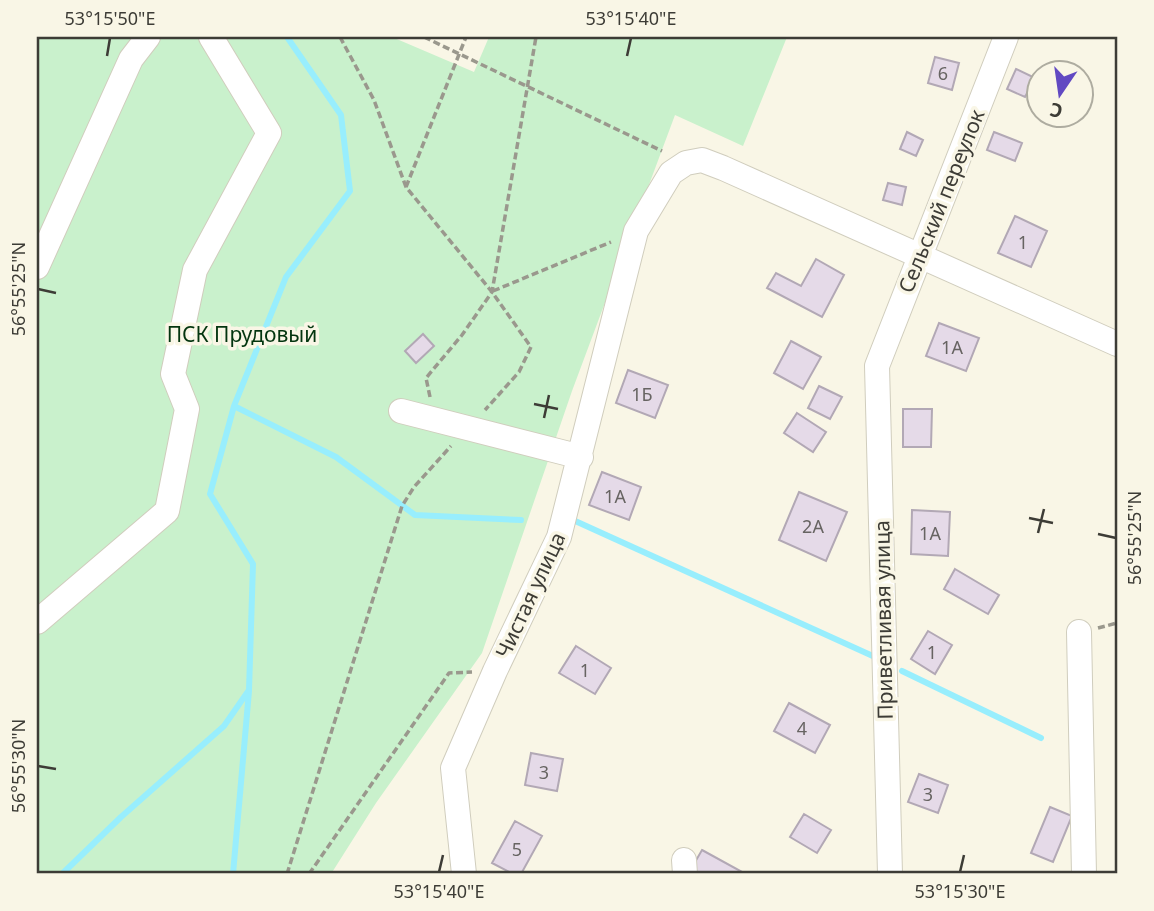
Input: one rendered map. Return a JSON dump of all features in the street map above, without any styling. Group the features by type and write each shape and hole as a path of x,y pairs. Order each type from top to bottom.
{"street":[{"path":"37,267 131,60 148,37"},
{"path":"37,622 167,511 187,409 173,374 195,271 269,133 211,37"},
{"name":"Сельский переулок","path":"877,366 1006,37"},
{"path":"686,163 702,160 723,168 1117,344"},
{"name":"Чистая улица","path":"464,874 453,768 495,671 559,537 636,231 671,173 686,163"},
{"name":"Приветливая улица","path":"877,366 890,874"},
{"path":"401,411 581,457"},
{"path":"1079,632 1084,874"}],"path":[{"path":"287,874 402,506 414,487 519,372 531,347 492,292 406,187 374,100 340,37"},
{"path":"425,37 686,163"},
{"path":"406,187 466,37"},
{"path":"435,419 426,378 462,335 492,292 536,37"},
{"path":"492,292 636,231"},
{"path":"309,874 449,673 495,671"}],"green space":[{"name":"ПСК Прудовый","path":"37,37 392,37 474,72 489,37 787,37 743,146 675,115 572,391 482,653 376,803 331,874 37,874"}],"building":[{"path":"935,57 959,63 952,90 928,83"},
{"path":"1016,69 1024,73 1024,97 1007,89"},
{"path":"907,132 923,140 916,156 900,149"},
{"path":"994,132 1022,143 1015,161 987,150"},
{"path":"888,183 906,187 902,205 883,200"},
{"path":"1015,216 1047,231 1031,267 998,253"},
{"path":"816,259 844,275 822,317 767,288 776,273 801,286"},
{"path":"939,323 979,338 966,371 926,356"},
{"path":"423,334 434,346 416,363 405,351"},
{"path":"791,341 821,357 803,389 774,373"},
{"path":"628,370 668,385 655,418 616,403"},
{"path":"819,386 842,397 830,419 808,408"},
{"path":"903,409 932,409 931,447 903,447"},
{"path":"797,413 826,432 813,452 784,433"},
{"path":"602,472 641,487 629,520 589,505"},
{"path":"799,492 847,512 826,561 779,540"},
{"path":"912,510 950,512 948,556 911,554"},
{"path":"955,569 999,595 988,614 944,589"},
{"path":"928,631 952,645 935,674 911,659"},
{"path":"576,646 611,668 595,694 559,673"},
{"path":"789,703 830,725 815,753 774,731"},
{"path":"531,753 563,759 557,791 525,785"},
{"path":"919,774 948,785 938,813 908,802"},
{"path":"1050,807 1072,816 1053,862 1031,853"},
{"path":"804,814 831,830 817,853 790,837"},
{"path":"515,821 542,836 521,874 513,874 492,863"},
{"path":"702,850 744,873 701,874 691,869"}],"waterway":[{"path":"62,874 121,817 224,726 249,690 253,564 210,494 234,406 286,277 350,191 341,115 287,37"},
{"path":"234,406 336,457 415,515 521,520"},
{"path":"573,520 875,657"},
{"path":"902,671 1041,738"},
{"path":"233,874 249,691"}]}
